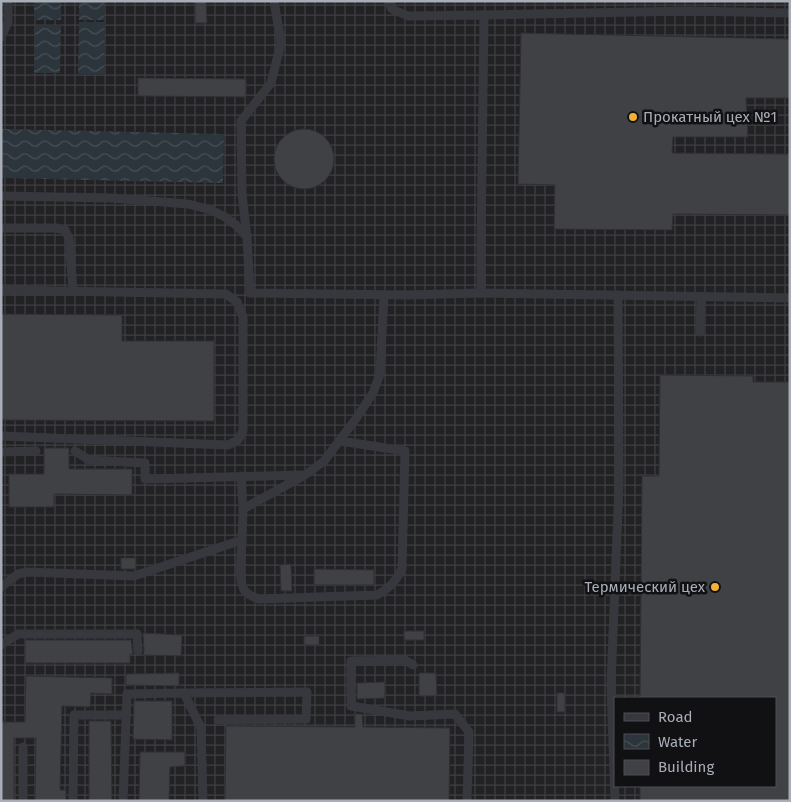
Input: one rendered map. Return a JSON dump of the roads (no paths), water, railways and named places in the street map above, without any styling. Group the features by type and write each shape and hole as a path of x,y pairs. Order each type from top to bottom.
{"street":[{"path":"1,36 8,22 8,1"},
{"path":"274,1 281,43 271,83 241,120 242,195 247,237 250,293 384,295 481,293 790,298"},
{"path":"388,1 392,9 408,16 484,15 704,6 790,12"},
{"path":"481,293 484,15"},
{"path":"1,196 112,198 188,204 225,216 247,237"},
{"path":"1,228 56,228 65,230 69,238 73,290"},
{"path":"1,290 226,294 237,302 243,317 243,432 238,440 228,445 1,436"},
{"path":"243,509 306,475 324,461 373,393 380,374 384,295"},
{"path":"614,772 611,684 618,484 618,295"},
{"path":"700,332 701,296"},
{"path":"241,476 243,509 241,583 244,591 259,599 377,595 388,589 402,569 405,451 340,441"},
{"path":"1,452 36,451"},
{"path":"75,451 89,460 145,463 145,480 306,475"},
{"path":"1,587 18,574 27,572 134,576 242,540"},
{"path":"1,645 18,634 137,634 138,652"},
{"path":"413,665 405,660 351,661 351,706 410,716 455,714 468,732 467,801"},
{"path":"184,692 201,728 203,801"},
{"path":"123,801 127,694 308,692 306,719 218,720"},
{"path":"73,801 74,715 126,715"},
{"path":"23,747 23,801"},
{"path":"615,787 615,801"}],"water":[{"path":"34,1 61,1 61,20 34,20"},
{"path":"79,1 104,1 104,20 79,20"},
{"path":"79,22 105,22 104,75 78,75"},
{"path":"35,25 61,25 60,73 34,73"},
{"path":"1,129 224,134 223,183 1,178"}],"place":[{"name":"Прокатный цех №1","path":"633,117"},
{"name":"Термический цех","path":"715,587"}]}
